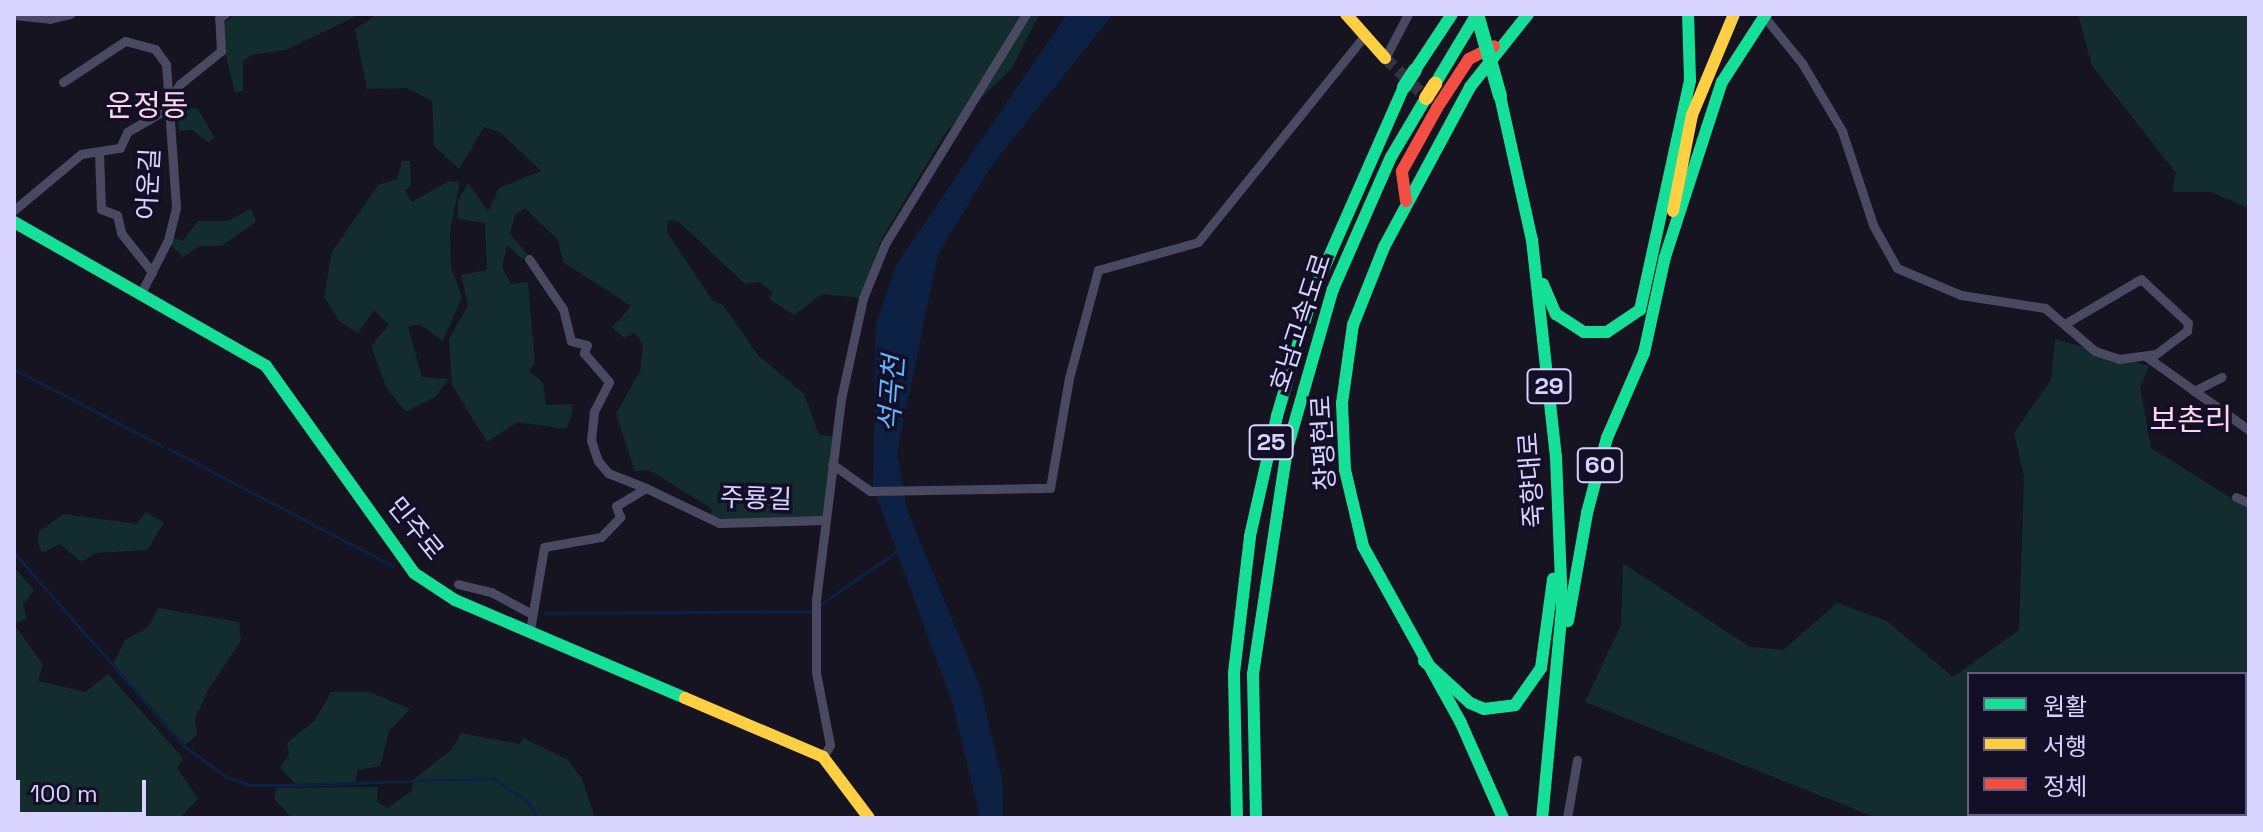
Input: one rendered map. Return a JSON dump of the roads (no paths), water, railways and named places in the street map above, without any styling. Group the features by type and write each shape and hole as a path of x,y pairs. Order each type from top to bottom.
{"main road":[{"path":"1346,14 1385,58"},
{"name":"호남고속도로","path":"1237,818 1234,673 1250,536 1277,416 1313,293 1404,87 1452,14"},
{"name":"창평현로","path":"1503,818 1461,723 1363,546 1343,448 1353,325 1407,202 1450,120 1504,40 1528,14"},
{"path":"1532,240 1546,294 1568,324 1607,332 1640,310 1690,80 1688,14"},
{"name":"60","path":"1558,680 1587,513 1607,438 1644,353 1692,115 1734,14"},
{"path":"1665,257 1722,82 1765,14"},
{"name":"호남고속도로","path":"1256,818 1253,674 1287,449 1333,289 1391,157 1476,18"},
{"name":"죽향대로","path":"1476,18 1500,96 1532,240 1559,531 1558,680 1542,818"},
{"name":"민주로","path":"14,222 266,366 414,573 455,600 823,757 869,818"},
{"path":"1424,661 1484,709 1500,709 1527,696 1541,668 1559,531"}],"street":[{"path":"14,15 50,19 70,14"},
{"path":"14,210 81,154 120,148 127,132 149,123 172,95 221,51 219,18 225,14"},
{"path":"823,757 830,745 816,672 815,614 849,349 885,244 1026,14"},
{"path":"1385,58 1408,14"},
{"path":"1765,14 1842,131 1873,225 1897,268 1961,295 2045,308 2095,351 2119,359 2147,357 2180,337 2188,323 2141,279 2066,323"},
{"path":"832,464 870,491 908,487 1050,488 1069,378 1098,270 1198,242 1365,35"},
{"name":"어운길","path":"63,82 125,41 160,52 172,95 176,208 141,293"},
{"name":"어운길","path":"99,152 101,209 117,215 121,233 152,272"},
{"name":"주룡길","path":"529,259 563,309 571,341 587,345 584,353 609,382 594,412 591,440 598,461 608,473 719,523 825,520"},
{"path":"2147,357 2249,430"},
{"path":"2194,391 2222,377"},
{"path":"530,630 544,547 601,537 620,517 616,506 646,488"},
{"path":"2236,497 2249,503"},
{"path":"458,584 491,592 532,614"},
{"path":"1567,818 1577,760"}],"water":[{"name":"석곡천","path":"1067,14 1113,14 992,165 938,254 897,453 907,510 980,687 1002,779 1003,818 980,818 953,705 873,487 876,324 896,265"}],"waterway":[{"path":"14,369 162,446"},
{"path":"169,449 393,566"},
{"path":"818,606 896,552"},
{"path":"14,553 184,746 225,776 250,785 493,778 527,801 538,818"},
{"path":"544,613 812,611"}],"tunnel":[{"path":"1385,58 1432,103"}],"district":[{"name":"운정동","path":"147,106"},
{"name":"보촌리","path":"2191,420"}]}
